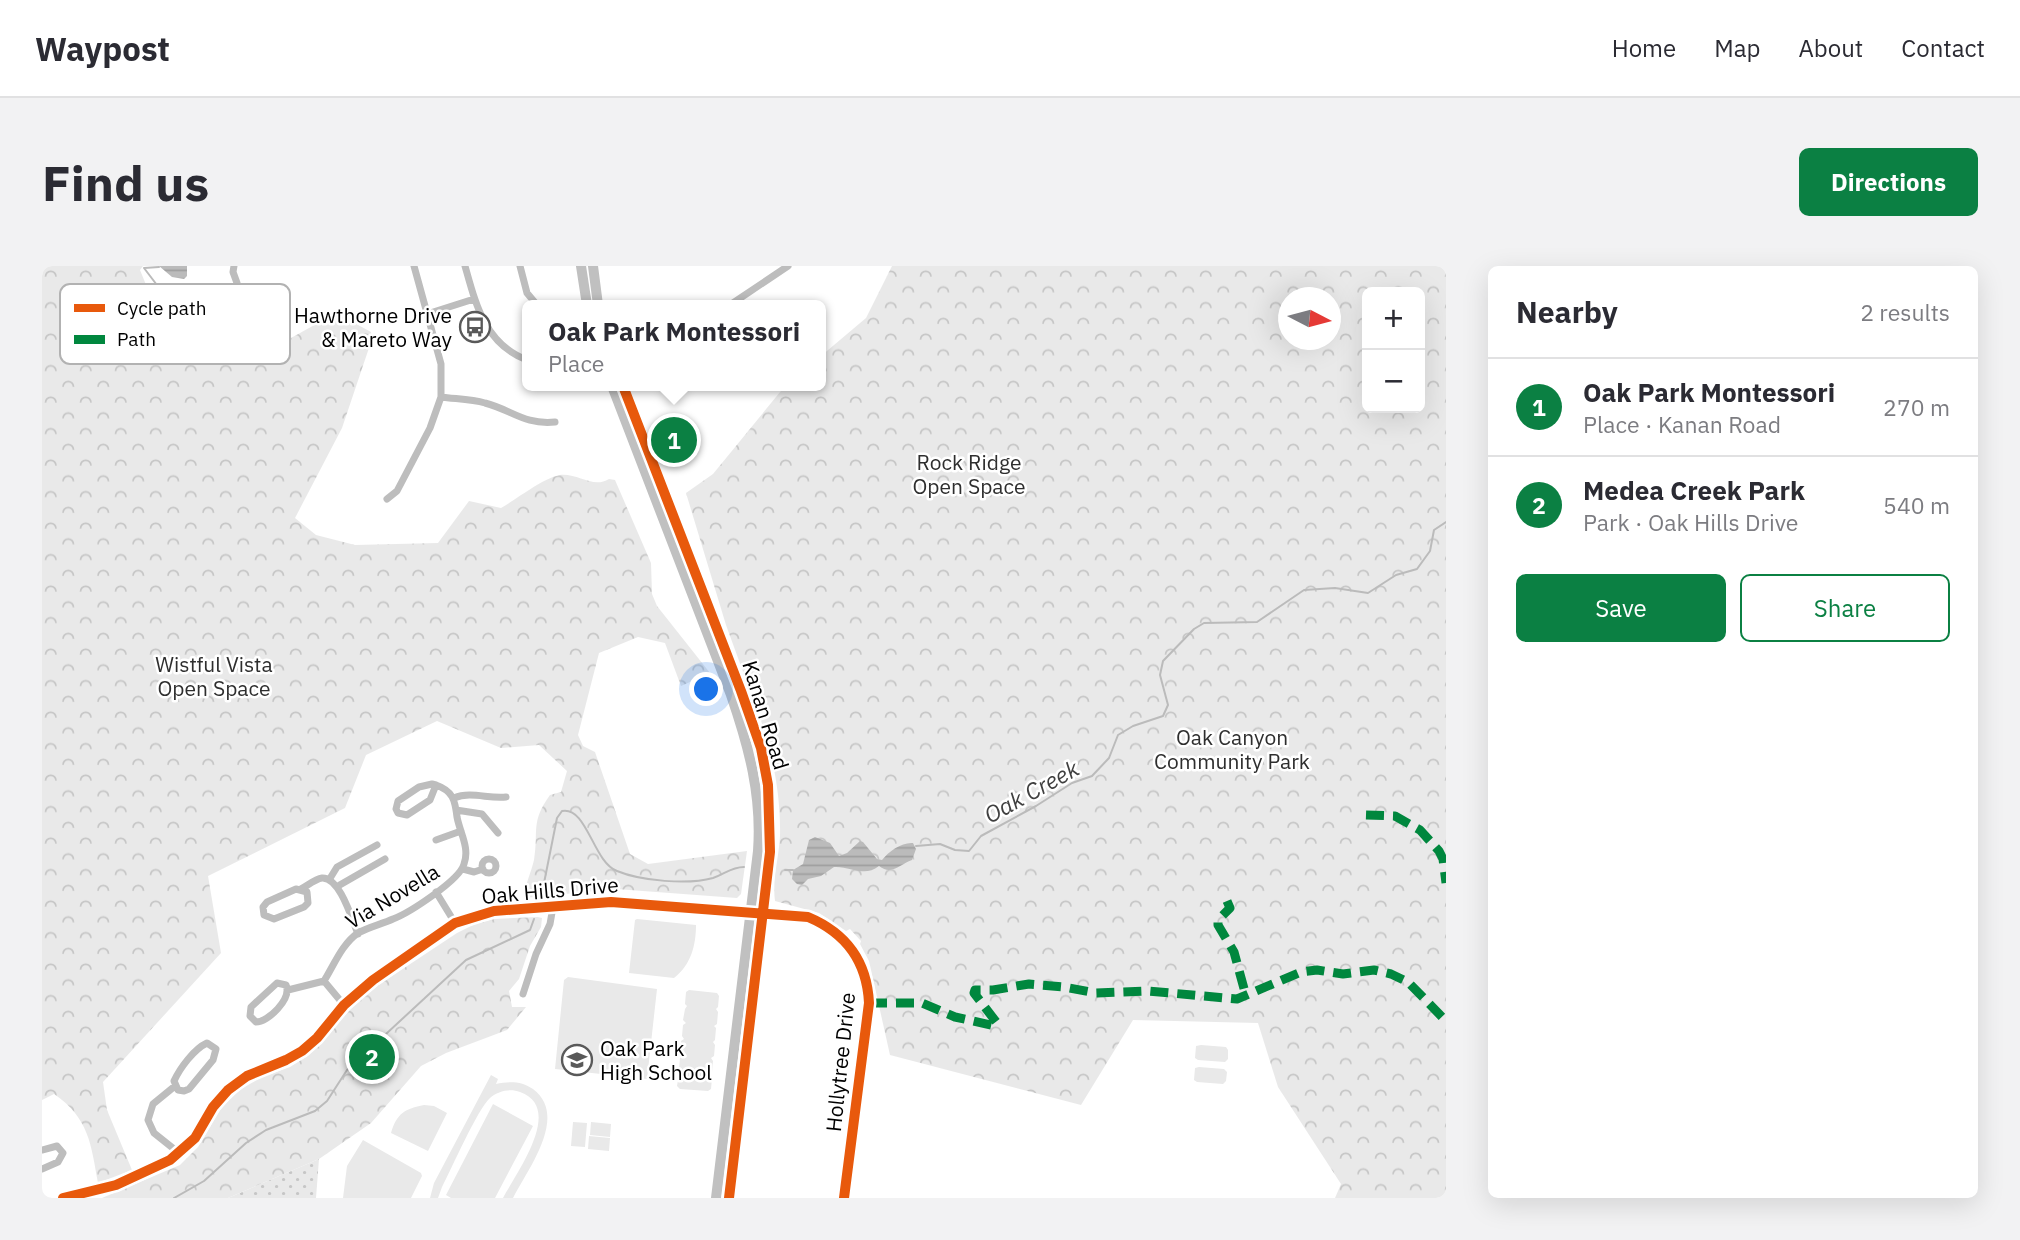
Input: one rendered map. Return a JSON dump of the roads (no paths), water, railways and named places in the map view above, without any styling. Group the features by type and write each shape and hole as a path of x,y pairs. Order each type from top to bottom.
{"main road":[{"path":"581,266 586,300"},
{"path":"593,266 597,300"},
{"name":"Kanan Road","path":"613,391 731,695 757,786 760,832 757,912 729,1198"},
{"name":"Kanan Road","path":"625,391 741,691 761,748 768,785 771,830 716,1198"}],"street":[{"path":"234,266 237,283"},
{"path":"387,499 397,491 430,428 441,397 441,363 414,266"},
{"path":"465,266 480,317 491,334 506,348 522,357"},
{"path":"520,266 527,293 533,300"},
{"path":"737,300 788,266"},
{"path":"427,313 474,299"},
{"path":"441,397 488,404 528,421 555,422"},
{"path":"436,785 430,800 407,815 398,813 398,801 418,786 436,785 447,789 454,798 467,793 491,798 506,797"},
{"name":"Via Novella","path":"324,981 344,947 358,934 403,915 451,884 463,869 466,853 454,798"},
{"path":"457,810 482,814 498,833"},
{"path":"436,840 461,831"},
{"path":"329,880 337,867 377,845"},
{"path":"338,886 385,859"},
{"path":"463,869 474,872 483,869"},
{"path":"301,889 309,897 304,907 274,919 264,915 263,907 267,902 322,878 338,886 358,934"},
{"path":"436,892 455,923"},
{"name":"Oak Hills Drive","path":"63,1198 116,1185 155,1169 179,1153 195,1138 213,1107 228,1090 247,1076 302,1051 317,1038 344,1005 373,980 455,923 494,911 611,902 757,912"},
{"path":"523,994 536,954 550,924 553,907"},
{"name":"Hollytree Drive","path":"757,912 808,917 833,930 856,954 866,980 868,1016 844,1198"},
{"path":"288,990 324,981 344,1005"},
{"path":"281,983 288,990 287,998 265,1020 259,1023 252,1019 249,1013 251,1007 273,985 281,983"},
{"path":"207,1043 214,1046 217,1052 213,1060 189,1089 181,1091 175,1086 177,1073 201,1046 207,1043"},
{"path":"175,1086 153,1104 148,1119 154,1133 179,1153"},
{"path":"42,1150 57,1146 62,1153 58,1162 42,1169"}],"waterway":[{"path":"156,284 144,268 159,267"},
{"name":"Oak Creek","path":"916,846 940,844 955,850 969,851 981,836 1072,783 1092,776 1109,758 1118,735 1133,726 1163,716 1168,705 1160,675 1163,661 1194,629 1204,623 1257,622 1304,590 1335,588 1368,593 1396,575 1417,569 1430,551 1434,530 1446,522"},
{"name":"Oak Creek","path":"542,893 557,818 562,811 571,812 578,817 602,857 617,871 665,881 691,881 713,878 732,869 744,867"},
{"name":"Oak Creek","path":"785,870 793,870"},
{"name":"Oak Creek","path":"174,1198 204,1181 246,1143 266,1130 315,1111 327,1101 347,1070 466,960 530,930 534,919"}],"place":[{"name":"Hawthorne Drive & Mareto Way","path":"475,327"},
{"name":"Oak Park Montessori","path":"674,440"},
{"name":"Medea Creek Park","path":"372,1057"},
{"name":"Oak Park High School","path":"577,1060"}],"park label":[{"name":"Rock Ridge Open Space","path":"969,474"},
{"name":"Wistful Vista Open Space","path":"214,676"},
{"name":"Oak Canyon Community Park","path":"1232,749"}]}
